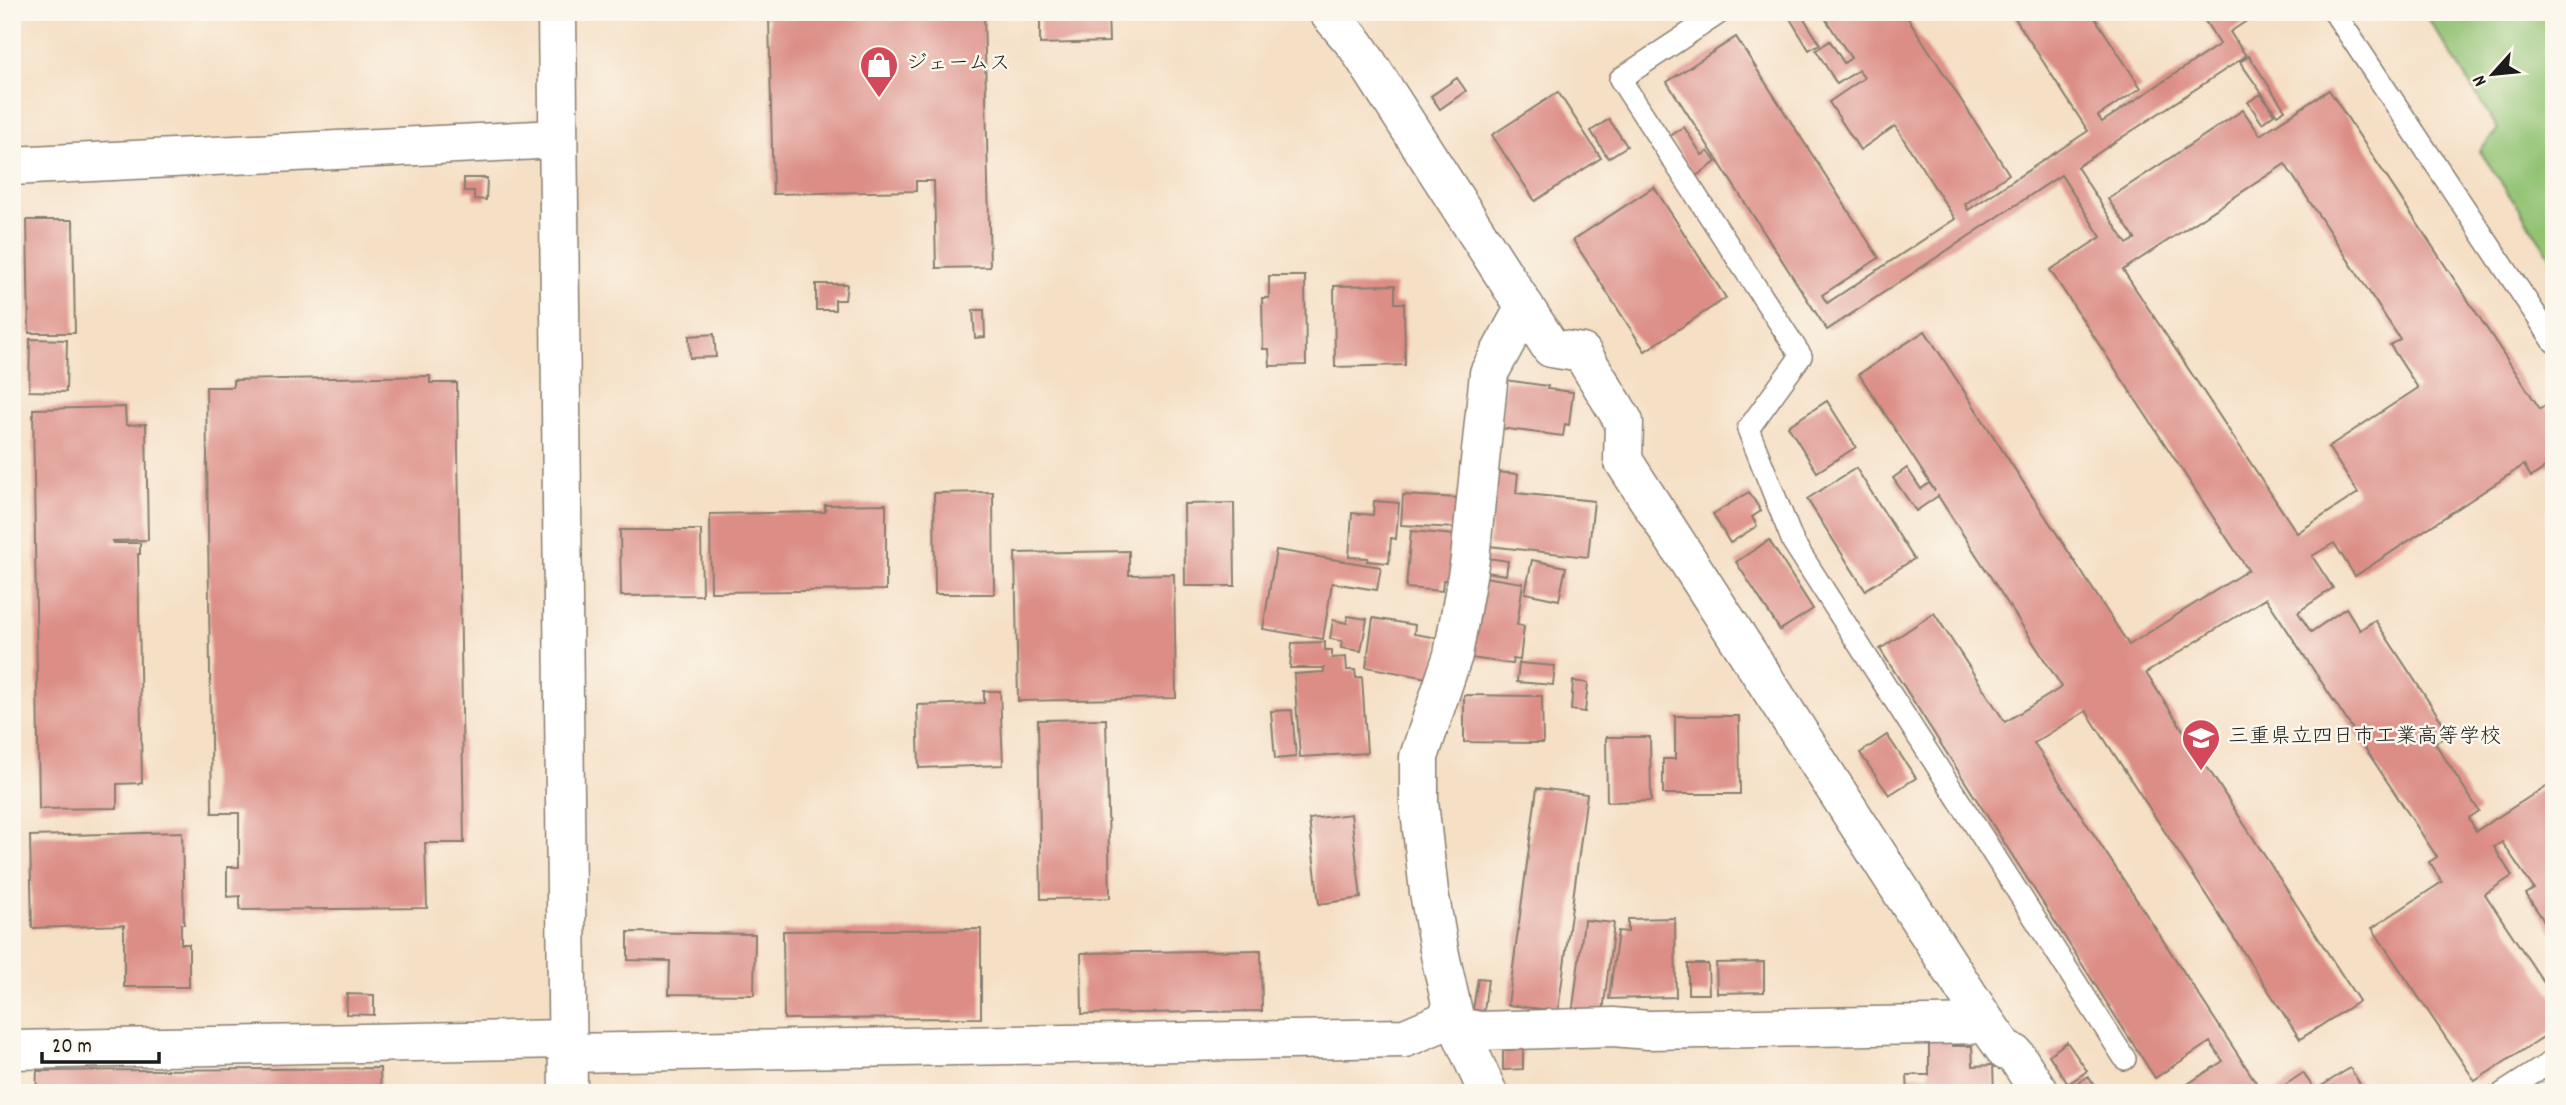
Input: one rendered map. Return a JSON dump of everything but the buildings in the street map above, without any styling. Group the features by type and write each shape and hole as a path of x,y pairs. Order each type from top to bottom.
{"street":[{"path":"557,12 568,1093"},
{"path":"1328,12 1356,45 1551,348 1582,354 1624,422 1623,460 1987,1024 2006,1051 2015,1054 2040,1093"},
{"path":"12,166 558,139"},
{"path":"1488,1093 1456,1022 1429,892 1419,802 1419,757 1453,655 1469,559 1489,373 1525,307"},
{"path":"12,1050 1405,1038 1456,1022 1479,1031 1613,1027 1648,1031 1987,1024"}],"lane":[{"path":"1721,12 1620,79 1801,356 1748,429 1793,542 2125,1059"},
{"path":"2334,12 2554,342"},
{"path":"2502,1093 2554,1060"}],"green space":[{"path":"2424,12 2554,12 2554,262 2480,151 2498,129"}],"place":[{"name":"ジェームス","path":"879,99"},
{"name":"三重県立四日市工業高等学校","path":"2201,772"}]}
